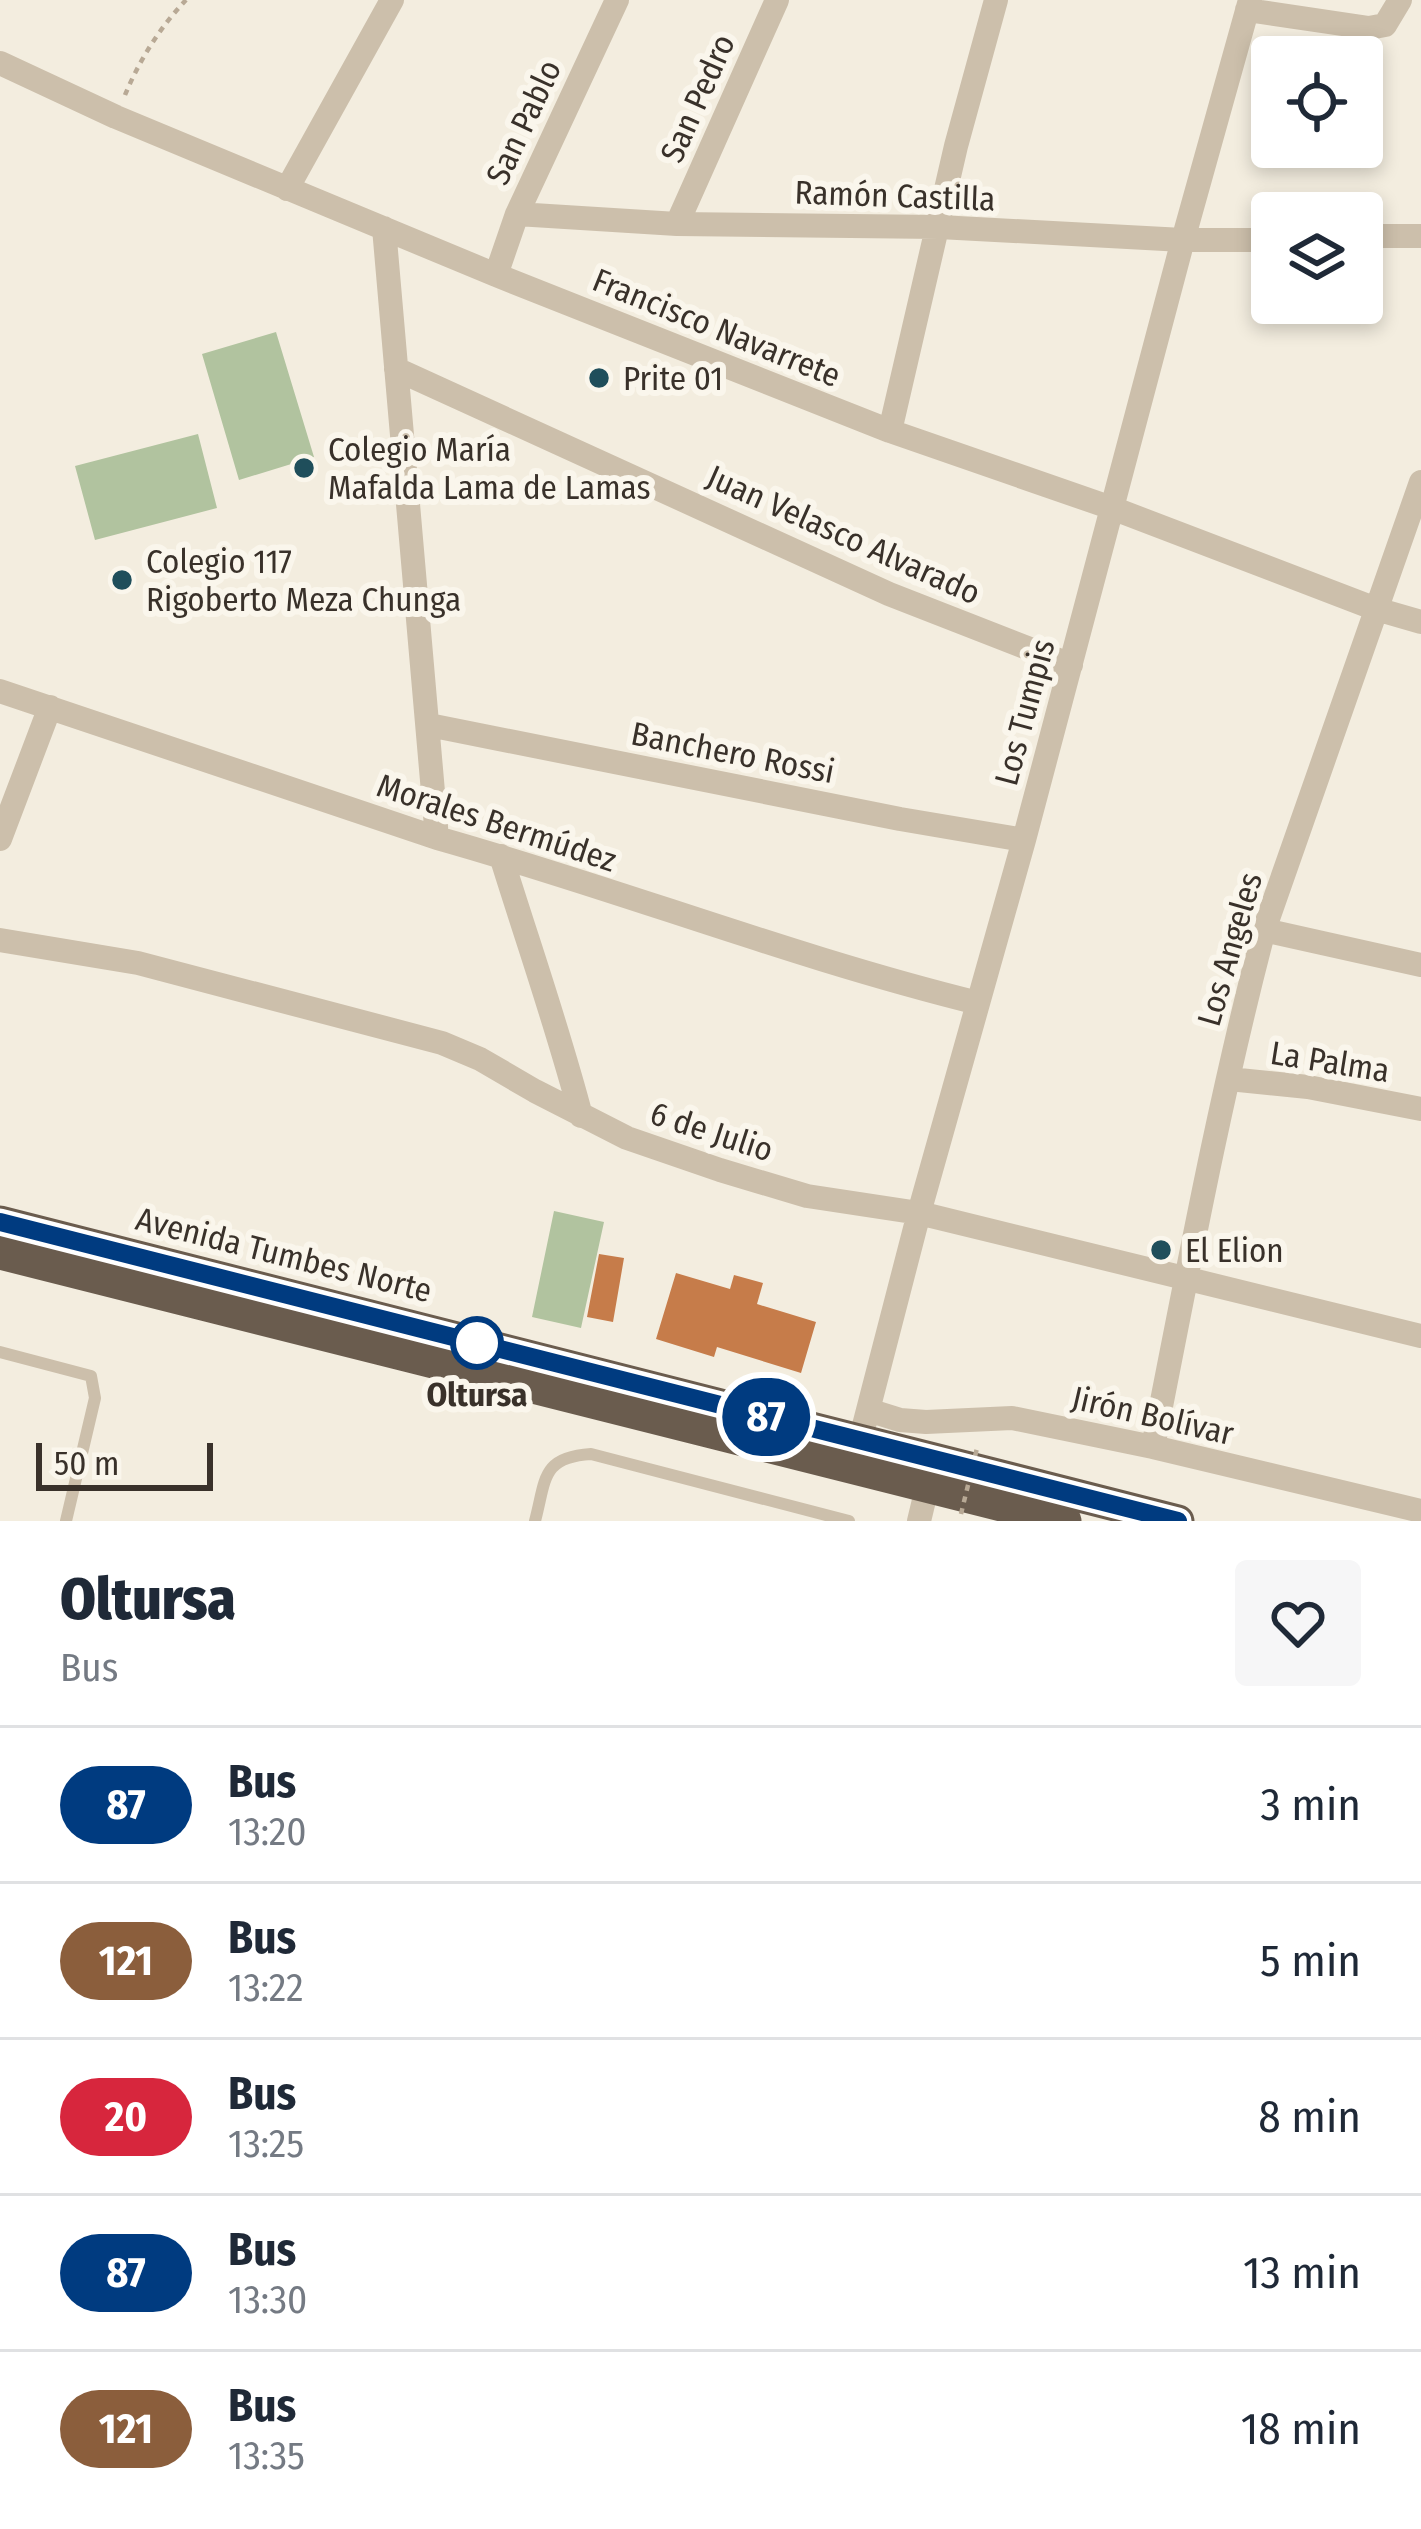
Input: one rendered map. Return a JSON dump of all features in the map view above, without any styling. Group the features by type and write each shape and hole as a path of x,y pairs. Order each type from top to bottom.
{"highway":[{"name":"Avenida Tumbes Norte","path":"0,1222 864,1425 930,1473 1065,1521"},
{"name":"Avenida Tumbes Norte","path":"0,1253 930,1473 1178,1521"}],"street":[{"path":"287,189 392,0"},
{"name":"San Pablo","path":"496,275 517,214 616,0"},
{"name":"San Pedro","path":"677,224 777,0"},
{"path":"890,431 956,146 996,0"},
{"path":"1249,5 1369,28 1385,25 1400,0"},
{"name":"Los Tumpis","path":"864,1425 1249,5"},
{"name":"Francisco Navarrete","path":"0,63 287,189 890,431 1421,622"},
{"name":"Ramón Castilla","path":"517,214 677,224 938,227 1251,240"},
{"path":"384,228 437,838"},
{"path":"1383,236 1421,236"},
{"name":"Juan Velasco Alvarado","path":"396,369 889,594 1071,665"},
{"name":"Los Angeles","path":"1153,1448 1264,931 1421,482"},
{"name":"Morales Bermúdez","path":"0,691 437,838 891,982 978,1003"},
{"path":"0,839 50,707"},
{"name":"Banchero Rossi","path":"429,725 1024,840"},
{"path":"501,856 561,1037 581,1116"},
{"path":"1264,931 1421,965"},
{"name":"6 de Julio","path":"0,940 138,963 442,1043 627,1138 807,1196 919,1213 1421,1336"},
{"name":"La Palma","path":"1229,1079 1421,1109"},
{"name":"Jirón Bolívar","path":"864,1425 1012,1418 1421,1510"},
{"path":"919,1521 930,1473"}],"lane":[{"path":"0,1352 92,1376 94,1398 67,1521"},
{"path":"535,1521 547,1474 555,1462 591,1454 849,1521"}],"path":[{"path":"116,117 136,68 186,0"},
{"path":"961,1514 978,1444"}],"green space":[{"path":"276,332 314,457 239,480 202,354"},
{"path":"198,434 217,508 95,540 75,466"},
{"path":"554,1211 604,1222 581,1328 532,1317"}],"building":[{"path":"599,1254 624,1258 613,1322 587,1317"},
{"path":"676,1273 730,1289 734,1275 763,1283 757,1304 816,1322 801,1373 717,1347 714,1357 656,1339"}],"bus line":[{"name":"87","path":"0,1222 1178,1521"}],"place":[{"name":"Prite 01","path":"599,378"},
{"name":"Colegio María Mafalda Lama de Lamas","path":"304,468"},
{"name":"Colegio 117 Rigoberto Meza Chunga","path":"122,580"},
{"name":"El Elion","path":"1161,1250"},
{"name":"Oltursa","path":"477,1343"}]}
